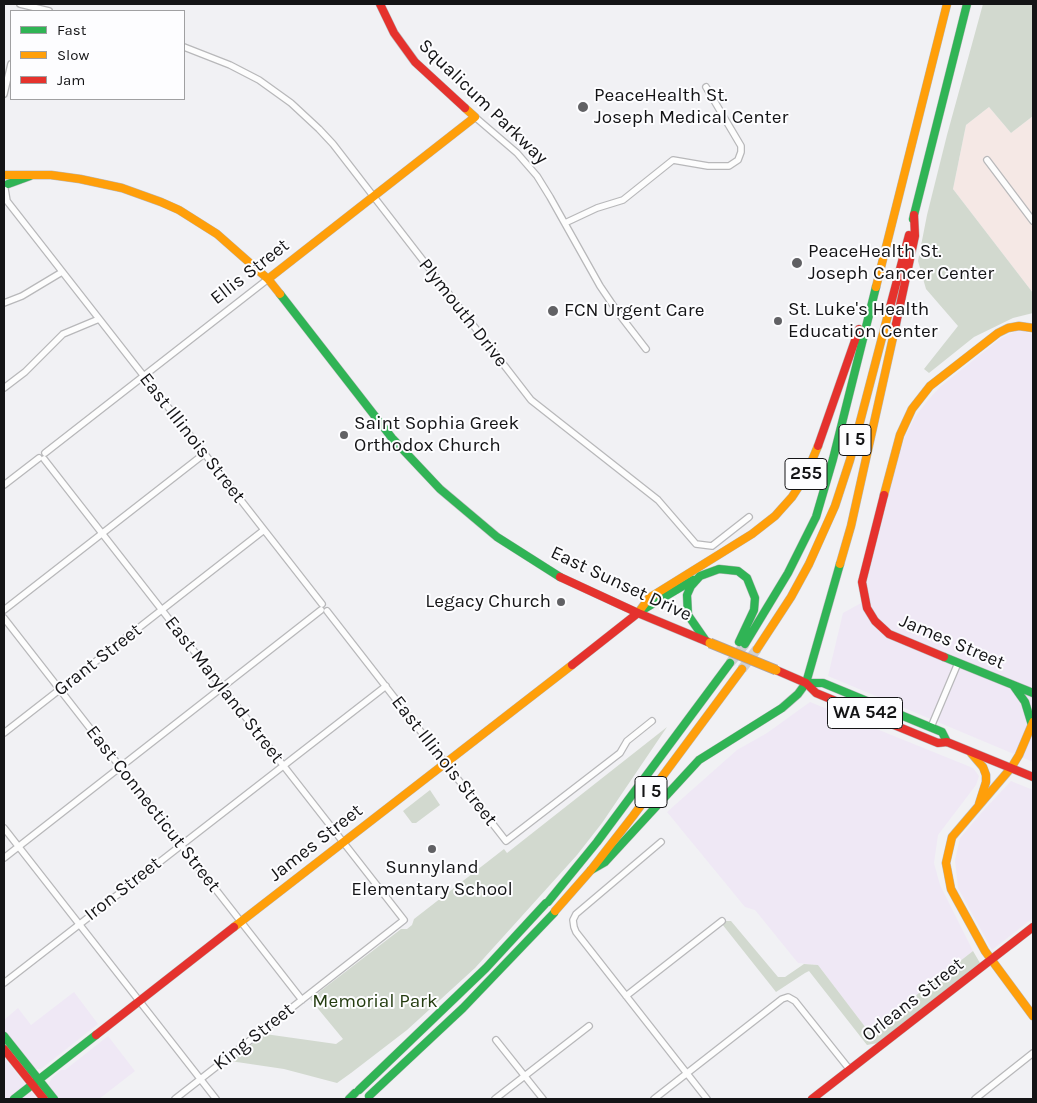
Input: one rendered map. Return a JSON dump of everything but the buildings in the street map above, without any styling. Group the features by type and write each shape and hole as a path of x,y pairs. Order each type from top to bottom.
{"main road":[{"name":"Squalicum Parkway","path":"380,4 394,33 415,62 476,117"},
{"name":"I 5","path":"700,576 719,569 729,569 738,571 747,578 755,598 754,610 742,643 788,573 816,517 833,459 947,4"},
{"name":"I 5","path":"757,649 791,597 809,564 835,506 850,460 967,4"},
{"name":"Ellis Street","path":"268,279 476,117"},
{"name":"East Sunset Drive","path":"5,183 19,174 51,175 100,182 161,202 186,214 217,234 268,279 392,438 440,489 497,537 566,580 638,613 806,683 816,693 938,743 948,742 1033,777"},
{"path":"591,870 605,862 699,760 782,708 798,694 806,683 850,526 878,411 915,236 914,215"},
{"name":"255","path":"638,613 648,598 752,534 775,516 792,497 805,477 815,456 861,322 869,311"},
{"name":"James Street","path":"1033,328 1019,326 1008,328 998,333 930,386 912,409 900,435 863,575 863,590 867,608 881,627 896,637 1033,693"},
{"path":"638,613 700,576"},
{"path":"700,576 689,590 686,609 692,621 708,642"},
{"name":"James Street","path":"14,1099 638,613"},
{"name":"I 5","path":"354,1094 486,968 547,903 597,842 730,663"},
{"name":"I 5","path":"369,1096 504,967 591,870 742,669"},
{"name":"East Sunset Drive","path":"806,683 821,682 942,732 948,742"},
{"path":"1012,684 1025,702 1033,724 1011,768 952,837 946,855 946,863 951,889 990,960 1033,1016"},
{"path":"969,750 986,773 986,782 979,804"},
{"name":"Orleans Street","path":"812,1099 1033,927"},
{"path":"4,1036 35,1082 44,1099"},
{"path":"4,1048 35,1082 54,1099"}],"street":[{"path":"24,6 44,10"},
{"name":"Plymouth Drive","path":"185,47 215,58 259,80 312,122 333,144 531,400 658,500 696,544 712,546 749,517"},
{"path":"4,94 10,68"},
{"path":"565,223 597,208 623,200 673,160 708,166 729,166 738,160 742,152 741,146 706,87"},
{"name":"Squalicum Parkway","path":"476,117 508,145 544,186 600,286 646,349"},
{"path":"987,160 1033,221"},
{"name":"East Illinois Street","path":"5,183 7,201 264,530 323,609 386,686 506,840 620,753 627,741 652,721"},
{"path":"4,303 22,296 62,272"},
{"name":"Ellis Street","path":"4,486 268,279"},
{"path":"4,388 25,372 63,334 99,319"},
{"path":"4,610 204,454"},
{"name":"East Maryland Street","path":"43,457 404,920"},
{"name":"Grant Street","path":"4,733 264,530"},
{"path":"4,858 323,609"},
{"name":"East Connecticut Street","path":"4,618 302,1000"},
{"path":"931,728 958,663"},
{"name":"Iron Street","path":"4,983 180,844 386,686"},
{"path":"4,828 216,1099"},
{"path":"661,842 576,914 573,920 576,932 707,1099"},
{"name":"King Street","path":"175,1099 404,920"},
{"path":"626,996 722,921"},
{"path":"654,1099 782,999 788,997 795,1001 850,1070"},
{"path":"495,1099 589,1026"},
{"path":"496,1040 543,1099"},
{"path":"975,1099 1033,1053"}],"shaded area":[{"path":"989,107 1011,133 1033,116 1033,293 953,189 966,125"},
{"path":"1016,331 1024,331 1033,335 1033,762 828,676 843,613 861,603 899,456 905,437 915,417 941,386 1001,338"},
{"path":"810,702 973,768 979,776 976,785 938,835 934,863 940,885 973,951 869,1032 818,965 798,963 755,910 745,907 667,812 737,750 767,733"},
{"path":"1011,781 1033,790 1033,918 992,950 958,888 955,860 960,838"},
{"path":"74,992 98,1024 41,1069 35,1069 4,1030 4,1020 18,1008 31,1025"},
{"path":"108,1036 135,1071 99,1099 58,1099 50,1089 49,1083 52,1078"},
{"path":"4,1057 37,1099 4,1099"}],"green space":[{"path":"983,4 1033,4 1033,116 1011,133 989,107 966,125 953,189 1033,293 1033,313 1013,318 974,337 929,373 924,369 958,326 926,289 918,261 927,215 947,135"},
{"name":"Memorial Park","path":"667,727 602,823 577,855 475,968 407,1030 351,1073 337,1083 284,1069 230,1061 265,1034 336,1044 343,1039 310,999 401,929 407,929 412,925 414,919 504,849 507,853"},
{"path":"430,790 440,805 416,823 412,823 403,811"},
{"path":"726,921 731,921 778,977 785,977 804,964 818,965 869,1032 973,951 980,963 878,1043 867,1045 809,971 776,992 722,924"}],"tunnel":[{"path":"730,663 745,644"},
{"path":"742,669 757,649"}],"traffic: fast":[{"path":"913,219 967,4"},
{"path":"8,184 30,176"},
{"path":"745,644 788,573 816,517 833,459 876,287"},
{"path":"280,294 392,438 440,489 497,537 560,577"},
{"path":"591,870 605,862 699,760 782,708 798,694 806,683 840,564"},
{"path":"706,641 688,615 687,595 691,586 700,576 719,569 738,571 747,578 755,598 754,610 739,642"},
{"path":"639,612 693,580"},
{"path":"944,657 1033,693"},
{"path":"548,902 597,842 730,663"},
{"path":"806,683 823,683 942,732 947,742"},
{"path":"1013,685 1025,702 1032,725"},
{"path":"359,1090 486,968 546,903"},
{"path":"369,1096 463,1008 554,913"},
{"path":"14,1099 96,1035"},
{"path":"4,1036 54,1099"},
{"path":"349,1099 355,1093"}],"traffic: slow":[{"path":"876,287 947,4"},
{"path":"268,279 475,117 465,108"},
{"path":"4,175 51,175 80,179 122,188 161,202 179,210 217,234 268,279 280,294"},
{"path":"757,649 791,597 809,564 835,506 850,460 890,307"},
{"path":"840,564 851,526 896,324"},
{"path":"884,495 900,435 912,409 930,386 998,333 1008,328 1019,326 1033,328"},
{"path":"638,613 649,598 752,534 775,516 792,497 805,477 818,446"},
{"path":"710,643 776,670"},
{"path":"234,927 572,665"},
{"path":"555,911 591,870 633,816 742,669"},
{"path":"1033,722 1019,755 1011,768 952,837 946,863 951,889 985,951 1033,1016"},
{"path":"971,753 983,767 986,775 986,782 979,804"}],"traffic: jam":[{"path":"380,4 394,33 415,62 465,108"},
{"path":"896,324 915,236 914,215"},
{"path":"890,307 909,235"},
{"path":"818,446 859,329"},
{"path":"884,495 862,582 867,608 875,621 889,634 944,657"},
{"path":"560,577 638,613 572,665"},
{"path":"638,613 708,642"},
{"path":"776,670 806,683 816,693 938,743 947,742 1033,777"},
{"path":"96,1035 234,927"},
{"path":"812,1099 1033,927"},
{"path":"4,1049 44,1099"}],"place":[{"name":"PeaceHealth St. Joseph Medical Center","path":"583,107"},
{"name":"PeaceHealth St. Joseph Cancer Center","path":"797,263"},
{"name":"FCN Urgent Care","path":"553,311"},
{"name":"St. Luke's Health Education Center","path":"778,321"},
{"name":"Saint Sophia Greek Orthodox Church","path":"344,435"},
{"name":"Legacy Church","path":"561,602"},
{"name":"Sunnyland Elementary School","path":"432,849"}]}
